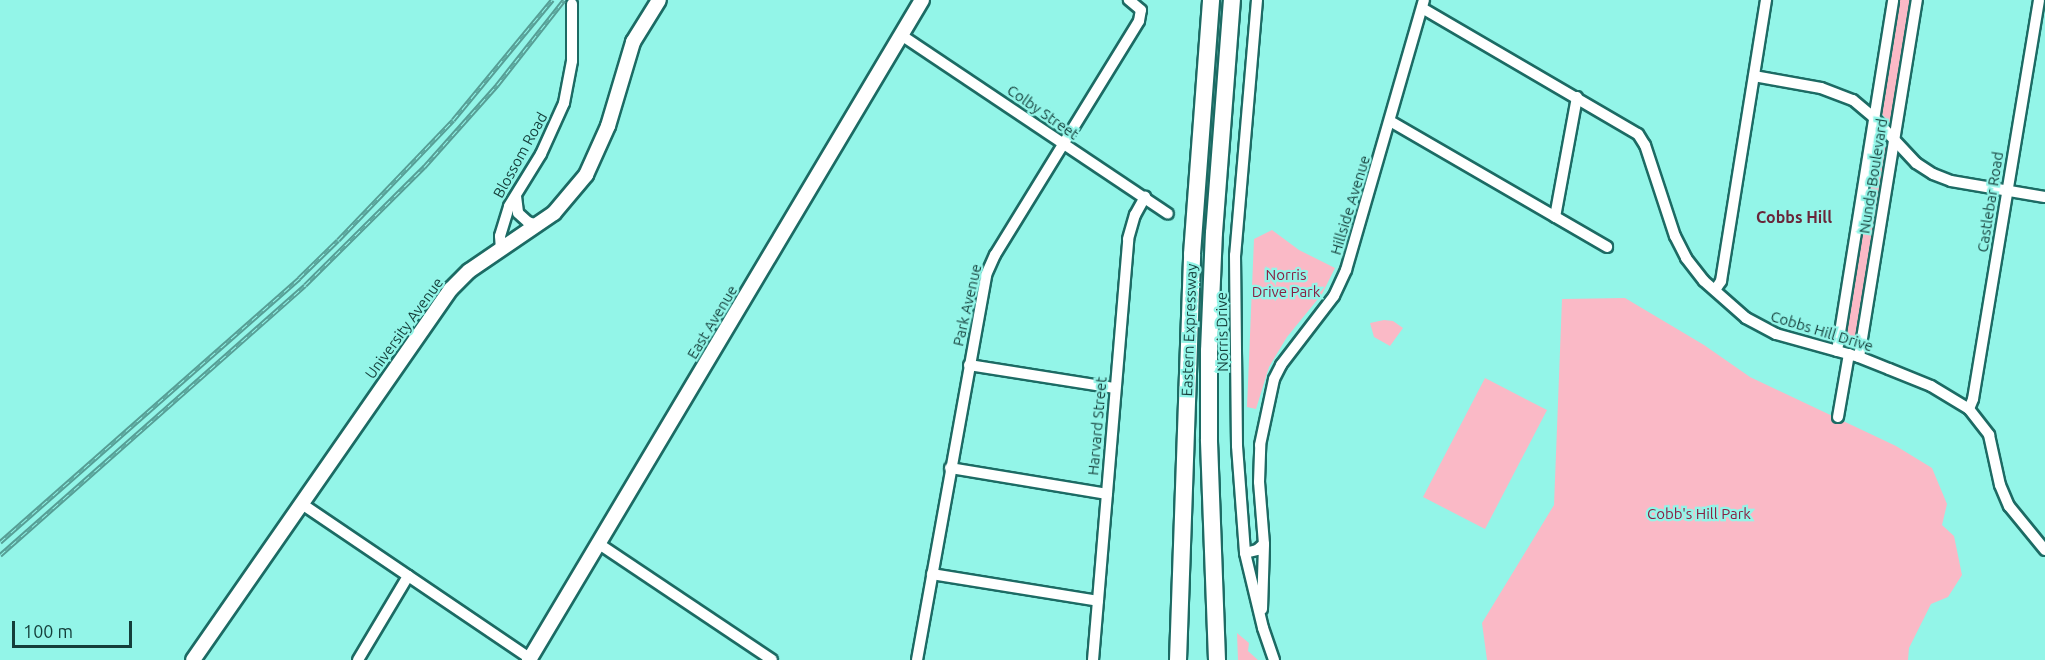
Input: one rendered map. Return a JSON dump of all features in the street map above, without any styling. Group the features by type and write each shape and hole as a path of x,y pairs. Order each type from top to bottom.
{"highway":[{"name":"Eastern Expressway","path":"1178,660 1191,274 1211,0"},
{"name":"Eastern Expressway","path":"1217,660 1208,424 1209,351 1214,233 1232,0"}],"main road":[{"name":"University Avenue","path":"193,660 451,289 469,271 537,225 572,194 586,175 608,126 633,42 658,0"},
{"name":"East Avenue","path":"530,660 922,0"}],"street":[{"name":"Park Avenue","path":"917,660 969,365 990,265 1141,19 1141,10 1129,0"},
{"name":"Norris Drive","path":"1257,0 1236,255 1237,446 1245,554 1263,628 1274,660"},
{"path":"1715,290 1721,281 1766,0"},
{"name":"Nunda Boulevard","path":"1837,351 1893,0"},
{"name":"Nunda Boulevard","path":"1838,417 1854,356 1895,140 1917,0"},
{"name":"Castlebar Road","path":"1969,409 1973,399 2038,0"},
{"name":"Blossom Road","path":"501,250 504,219 516,194 541,154 564,104 572,61 572,4"},
{"name":"Cobbs Hill Drive","path":"1423,4 1633,130 1642,139 1681,248 1694,268 1733,308 1759,327 1854,356 1931,386 1969,409 1989,435 2000,485 2009,506 2045,550"},
{"name":"Hillside Avenue","path":"1263,628 1264,544 1259,464 1268,397 1281,365 1322,314 1340,286 1423,4"},
{"name":"Colby Street","path":"901,35 1168,214"},
{"path":"1754,75 1834,92 1853,100 1873,117 1916,163 1933,174 1951,181 2045,197"},
{"path":"1555,217 1577,97"},
{"path":"1390,121 1607,247"},
{"path":"516,194 518,213 528,222 537,225"},
{"name":"Harvard Street","path":"1093,660 1128,239 1135,215 1145,197"},
{"path":"969,365 1115,388"},
{"path":"950,468 1107,494"},
{"path":"302,504 530,660"},
{"path":"599,544 772,660"},
{"path":"1245,554 1257,550 1264,544"},
{"path":"932,574 1098,601"},
{"path":"358,660 408,576"}],"green space":[{"path":"1897,0 1913,0 1892,125 1878,110"},
{"path":"1874,134 1888,150 1857,344 1842,340"},
{"name":"Norris Drive Park","path":"1272,230 1299,250 1335,268 1322,294 1287,337 1269,367 1256,409 1247,407 1254,239"},
{"name":"Cobb's Hill Park","path":"1625,298 1704,345 1750,377 1896,446 1932,468 1947,504 1942,525 1954,536 1962,575 1948,597 1931,604 1909,648 1908,660 1487,660 1482,623 1554,505 1562,299"},
{"path":"1393,321 1403,328 1390,346 1374,337 1370,323"},
{"path":"1485,378 1547,410 1485,529 1423,497"},
{"path":"1237,633 1249,643 1248,651 1258,660 1238,660"}],"railway":[{"path":"0,542 299,278 338,240 453,120 552,0"},
{"path":"0,555 305,285 424,167 497,85 564,0"}],"district":[{"name":"Cobbs Hill","path":"1794,217"}]}
